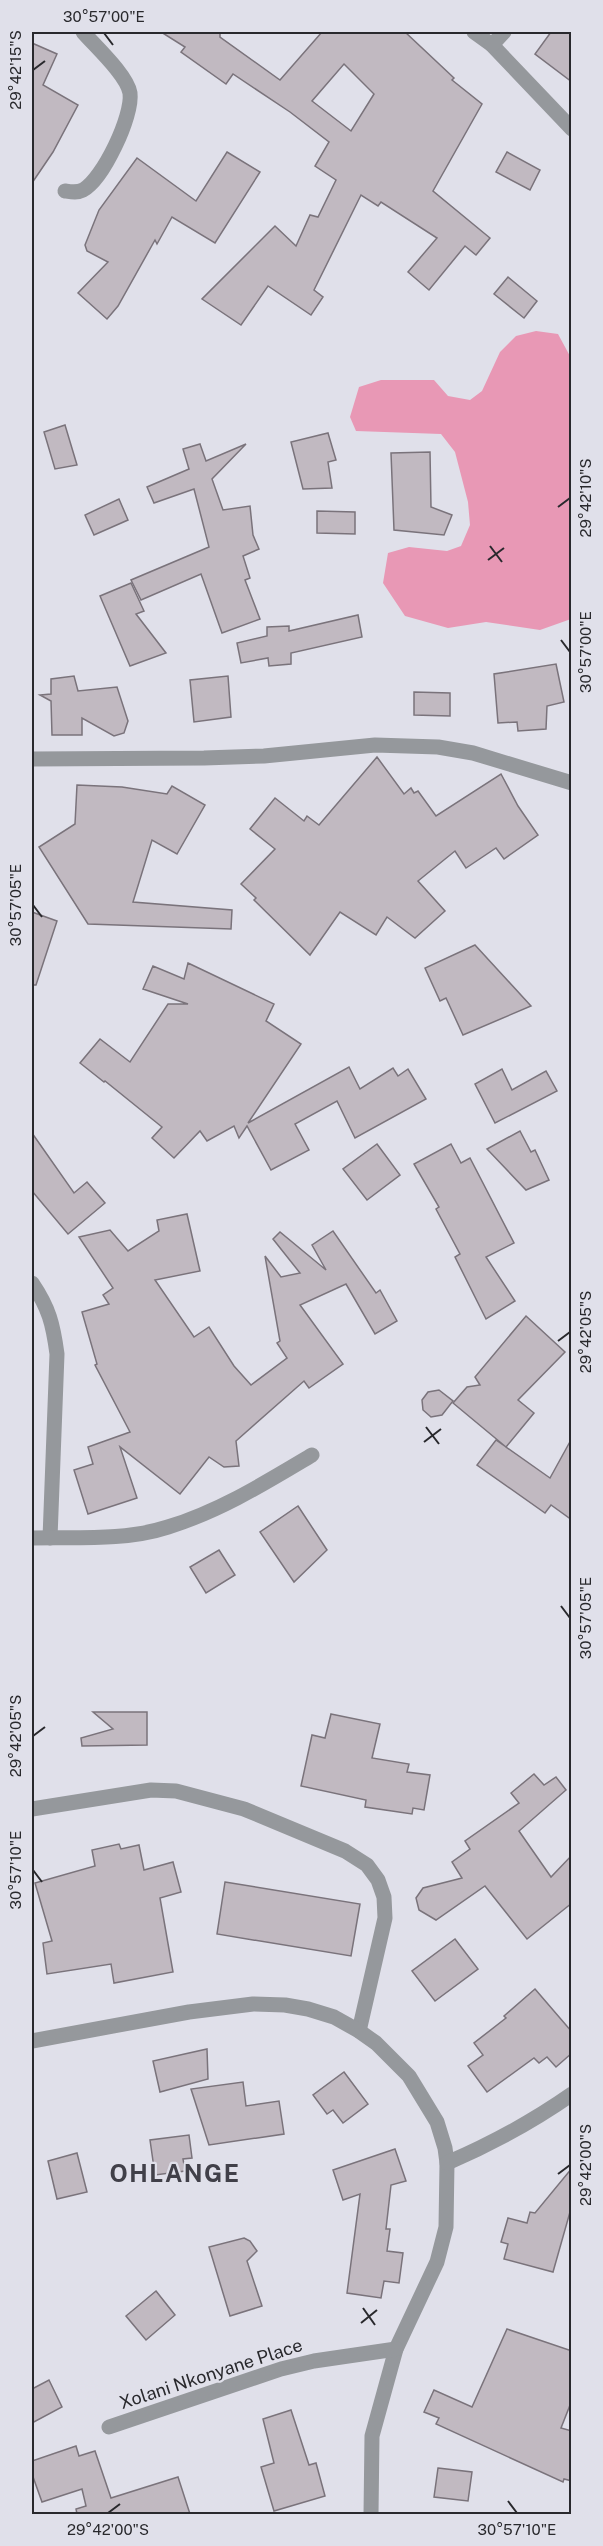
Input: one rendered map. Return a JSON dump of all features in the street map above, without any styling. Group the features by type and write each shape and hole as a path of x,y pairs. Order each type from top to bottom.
{"street":[{"path":"65,191 81,191 90,185 106,162 127,117 130,105 130,92 125,81 83,32"},
{"path":"474,32 492,45 572,129"},
{"path":"492,45 504,32"},
{"path":"32,759 204,758 264,756 375,745 438,747 473,753 572,783"},
{"path":"32,1283 46,1304 54,1326 57,1354 50,1538"},
{"path":"32,1538 124,1536 167,1528 230,1503 312,1455"},
{"path":"32,1809 151,1790 176,1791 244,1809 345,1851 367,1865 378,1880 384,1897 385,1918 359,2031"},
{"path":"32,2042 189,2012 253,2004 308,2009 334,2017 376,2043 409,2076 437,2122 447,2163 446,2227 437,2262 396,2349 372,2436 371,2514"},
{"path":"447,2163 492,2143 540,2117 572,2094"},
{"name":"Xolani Nkonyane Place","path":"109,2427 280,2369 314,2361 396,2349"}],"shaded area":[{"path":"536,331 558,334 571,358 571,619 540,630 486,622 448,628 405,616 383,583 388,553 409,547 447,551 461,546 470,525 468,502 455,452 441,434 356,431 350,417 359,387 381,380 434,380 448,396 470,400 482,391 500,352 516,336"}],"building":[{"path":"161,32 220,32 220,37 280,80 322,32 405,32 454,78 452,80 482,104 433,191 490,238 476,255 465,246 429,290 408,272 437,238 381,202 378,206 361,195 314,290 323,297 311,315 268,286 241,325 202,299 275,226 296,246 310,215 318,217 336,180 315,166 329,142 290,112 233,74 226,84 181,52 185,47","holes":["344,64 374,94 351,131 312,101"]},
{"path":"551,32 572,32 572,82 535,54"},
{"path":"32,43 57,54 43,85 78,105 53,152 32,183"},
{"path":"227,152 260,172 215,243 172,217 157,244 155,240 118,306 107,319 78,293 108,262 87,251 85,245 99,210 137,158 196,201"},
{"path":"507,152 540,170 530,190 496,172"},
{"path":"508,277 537,301 524,318 494,294"},
{"path":"65,425 77,465 55,469 44,432"},
{"path":"328,433 336,460 328,462 332,488 303,489 291,442"},
{"path":"200,444 206,461 246,444 212,479 223,510 250,506 253,535 259,549 243,556 250,578 245,580 260,619 222,633 201,574 141,600 131,580 209,547 194,489 154,503 147,487 189,469 183,449"},
{"path":"430,452 431,507 452,515 444,535 394,530 391,453"},
{"path":"119,499 128,520 94,535 85,515"},
{"path":"317,511 355,512 355,534 317,533"},
{"path":"131,583 144,611 136,614 166,653 130,666 100,596"},
{"path":"358,615 362,637 291,653 291,664 269,666 268,658 241,663 237,643 267,636 267,627 289,626 289,631"},
{"path":"556,664 564,702 547,706 546,729 518,731 517,722 498,723 494,674"},
{"path":"74,676 78,691 117,687 128,721 124,733 114,736 82,718 82,735 52,735 51,701 40,695 51,694 51,679"},
{"path":"228,676 231,717 194,722 190,680"},
{"path":"414,692 450,693 450,716 414,715"},
{"path":"377,757 404,794 411,788 414,793 418,791 436,816 501,774 518,806 538,835 504,859 496,848 466,868 455,851 418,881 445,911 415,938 387,917 376,935 340,912 310,955 254,900 256,898 241,884 275,849 250,829 275,798 304,821 307,816 319,825"},
{"path":"77,785 122,787 167,794 172,786 205,805 177,854 152,840 133,902 232,910 231,929 88,924 39,847 75,824"},
{"path":"32,912 57,921 36,985 32,985"},
{"path":"475,945 531,1006 463,1035 446,998 440,1001 425,968"},
{"path":"188,963 274,1004 266,1021 301,1044 248,1123 349,1067 360,1089 393,1068 398,1076 408,1069 426,1099 355,1138 337,1101 295,1124 309,1150 271,1170 247,1126 239,1138 234,1126 207,1141 200,1131 174,1158 152,1138 162,1127 80,1063 100,1039 130,1062 168,1004 188,1004 143,989 153,966 184,979"},
{"path":"502,1069 512,1090 546,1071 557,1091 495,1123 475,1084"},
{"path":"520,1131 531,1152 535,1150 549,1180 526,1190 487,1149"},
{"path":"32,1133 74,1193 87,1182 105,1203 68,1234 32,1191"},
{"path":"377,1144 400,1175 367,1200 343,1169"},
{"path":"451,1144 461,1163 470,1158 514,1243 486,1257 515,1301 486,1319 455,1257 460,1254 436,1209 439,1207 414,1164"},
{"path":"187,1214 200,1271 155,1280 194,1337 209,1327 234,1366 251,1385 287,1358 277,1343 280,1341 265,1256 281,1277 300,1273 273,1239 280,1232 326,1270 312,1245 333,1231 376,1293 380,1290 397,1321 375,1334 346,1284 300,1305 343,1364 309,1388 304,1381 236,1441 239,1466 224,1467 209,1457 180,1494 120,1447 137,1498 88,1514 74,1470 93,1464 88,1447 130,1432 95,1365 97,1364 82,1312 109,1304 103,1295 113,1288 79,1237 110,1230 128,1251 159,1231 157,1220"},
{"path":"526,1316 565,1352 518,1400 534,1413 506,1447 453,1403 467,1387 480,1385 475,1377"},
{"path":"439,1390 453,1401 442,1415 431,1417 423,1410 422,1400 428,1392"},
{"path":"572,1438 572,1520 551,1505 545,1513 477,1465 496,1440 550,1478"},
{"path":"298,1506 327,1550 294,1582 260,1532"},
{"path":"219,1550 235,1575 206,1593 190,1567"},
{"path":"93,1712 147,1712 147,1745 82,1746 81,1738 113,1729"},
{"path":"331,1714 380,1724 372,1758 409,1764 407,1772 430,1775 424,1810 413,1808 412,1814 365,1807 366,1800 301,1786 312,1735 325,1738"},
{"path":"534,1774 544,1785 556,1777 566,1790 519,1831 551,1877 572,1855 572,1903 527,1939 485,1886 436,1920 419,1910 416,1898 423,1888 462,1878 452,1862 470,1849 465,1841 519,1803 511,1793"},
{"path":"119,1844 121,1849 139,1845 144,1870 173,1862 181,1892 160,1898 173,1972 114,1983 111,1964 47,1974 43,1943 52,1941 35,1883 95,1866 92,1850"},
{"path":"225,1882 360,1904 351,1956 217,1934"},
{"path":"455,1939 478,1969 435,2001 412,1971"},
{"path":"535,1989 572,2032 572,2053 556,2067 547,2057 539,2063 534,2058 487,2092 468,2066 483,2055 474,2043 506,2018 504,2016"},
{"path":"207,2049 208,2079 160,2092 153,2061"},
{"path":"344,2072 368,2104 343,2123 333,2110 327,2114 313,2095"},
{"path":"243,2082 246,2106 279,2101 284,2134 209,2145 191,2089"},
{"path":"189,2135 192,2158 183,2159 185,2171 155,2175 150,2140"},
{"path":"395,2149 406,2181 391,2185 386,2229 390,2229 387,2251 403,2253 399,2283 384,2281 381,2298 347,2293 360,2194 343,2200 333,2170"},
{"path":"77,2153 87,2192 57,2199 48,2161"},
{"path":"572,2168 572,2205 553,2272 504,2259 508,2244 501,2242 508,2218 527,2223 530,2212 535,2213"},
{"path":"244,2238 250,2241 257,2251 247,2261 262,2306 230,2316 209,2247"},
{"path":"156,2291 175,2315 146,2340 126,2316"},
{"path":"507,2329 572,2351 572,2400 561,2428 572,2431 572,2481 564,2479 563,2482 436,2424 439,2418 424,2412 434,2390 472,2407"},
{"path":"49,2380 62,2407 32,2423 32,2389"},
{"path":"291,2410 309,2465 316,2463 325,2496 274,2511 261,2467 274,2463 263,2419"},
{"path":"76,2446 79,2456 95,2451 111,2498 178,2477 190,2514 77,2514 76,2509 86,2506 82,2489 42,2502 32,2474 32,2461"},
{"path":"438,2468 472,2472 468,2501 434,2497"}],"district":[{"name":"OHLANGE","path":"175,2174"}]}
